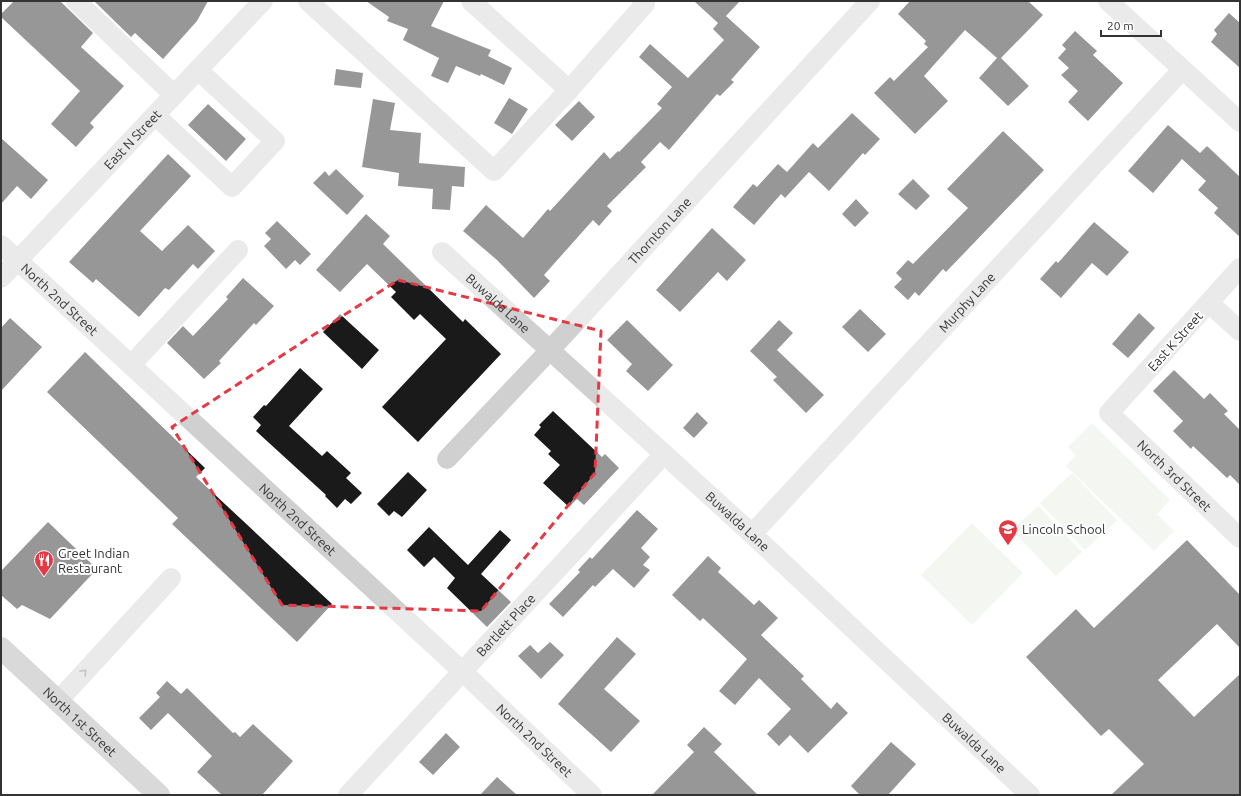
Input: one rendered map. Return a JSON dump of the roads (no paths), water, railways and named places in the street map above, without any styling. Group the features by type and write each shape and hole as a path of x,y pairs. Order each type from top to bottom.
{"main road":[{"name":"North 1st Street","path":"1,648 157,795"}],"street":[{"path":"76,1 174,95"},
{"name":"East N Street","path":"1,278 263,1"},
{"path":"308,1 494,171 569,90 645,4 642,1"},
{"path":"471,1 569,90"},
{"name":"Thornton Lane","path":"447,459 550,350 870,1"},
{"path":"1108,1 1240,122"},
{"path":"155,115 232,187 275,141 198,70"},
{"name":"Murphy Lane","path":"752,534 1182,70"},
{"name":"North 2nd Street","path":"1,245 462,671 592,795"},
{"path":"131,365 238,250"},
{"name":"Buwalda Lane","path":"442,252 752,534 1030,795"},
{"name":"East K Street","path":"1110,413 1240,268"},
{"path":"1209,303 1240,331"},
{"name":"North 3rd Street","path":"1110,413 1240,538"},
{"name":"Bartlett Place","path":"348,795 664,454"},
{"path":"58,701 172,578"}],"place":[{"name":"Lincoln School","path":"1008,546"},
{"name":"Greet Indian Restaurant","path":"44,577"}]}
